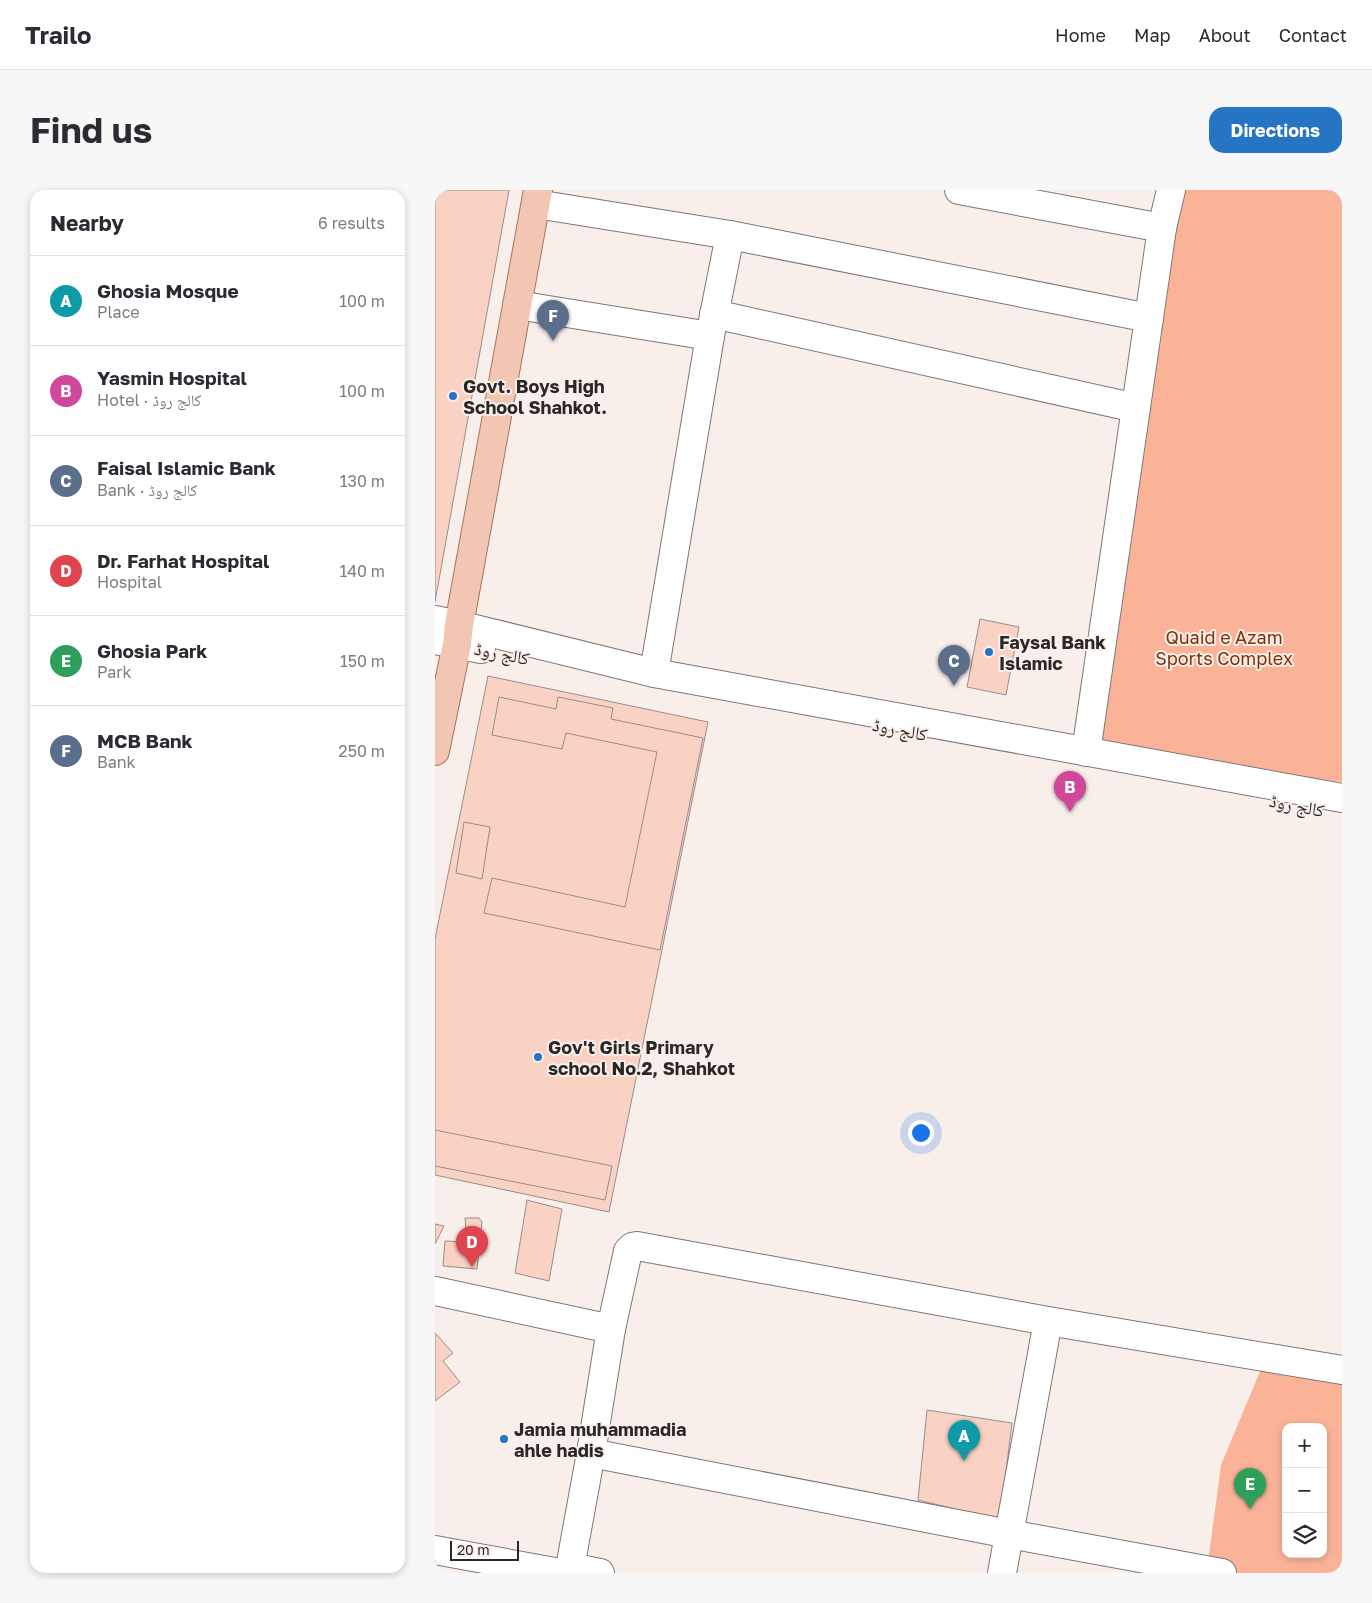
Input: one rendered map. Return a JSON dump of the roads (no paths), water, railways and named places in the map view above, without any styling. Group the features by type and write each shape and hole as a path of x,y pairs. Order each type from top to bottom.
{"main road":[{"path":"435,751 447,632 517,305 537,197"}],"street":[{"path":"959,190 1163,228"},
{"path":"1086,752 1149,318 1171,190"},
{"path":"537,197 1149,318"},
{"path":"654,673 712,325 730,235"},
{"path":"517,305 712,325 1136,408"},
{"name":"کالج روڈ","path":"447,632 654,673 1342,798"},
{"name":"کالج روڈ","path":"447,632 1342,814"},
{"path":"566,1571 591,1453 611,1329 628,1251 632,1247 637,1246 1048,1321 1342,1370"},
{"path":"435,1291 611,1329"},
{"path":"1002,1573 1048,1321"},
{"path":"591,1453 1222,1573"},
{"path":"435,1550 566,1571 600,1573"}],"place":[{"name":"MCB Bank","path":"553,341"},
{"name":"Govt. Boys High School Shahkot.","path":"453,396"},
{"name":"Faysal Bank Islamic","path":"989,652"},
{"name":"Faisal Islamic Bank","path":"954,686"},
{"name":"Yasmin Hospital","path":"1070,812"},
{"name":"Gov't Girls Primary school No.2, Shahkot","path":"538,1057"},
{"name":"Dr. Farhat Hospital","path":"472,1267"},
{"name":"Jamia muhammadia ahle hadis","path":"504,1439"},
{"name":"Ghosia Mosque","path":"964,1461"},
{"name":"Ghosia Park","path":"1250,1509"}],"park label":[{"name":"Quaid e Azam Sports Complex","path":"1224,647"}]}
